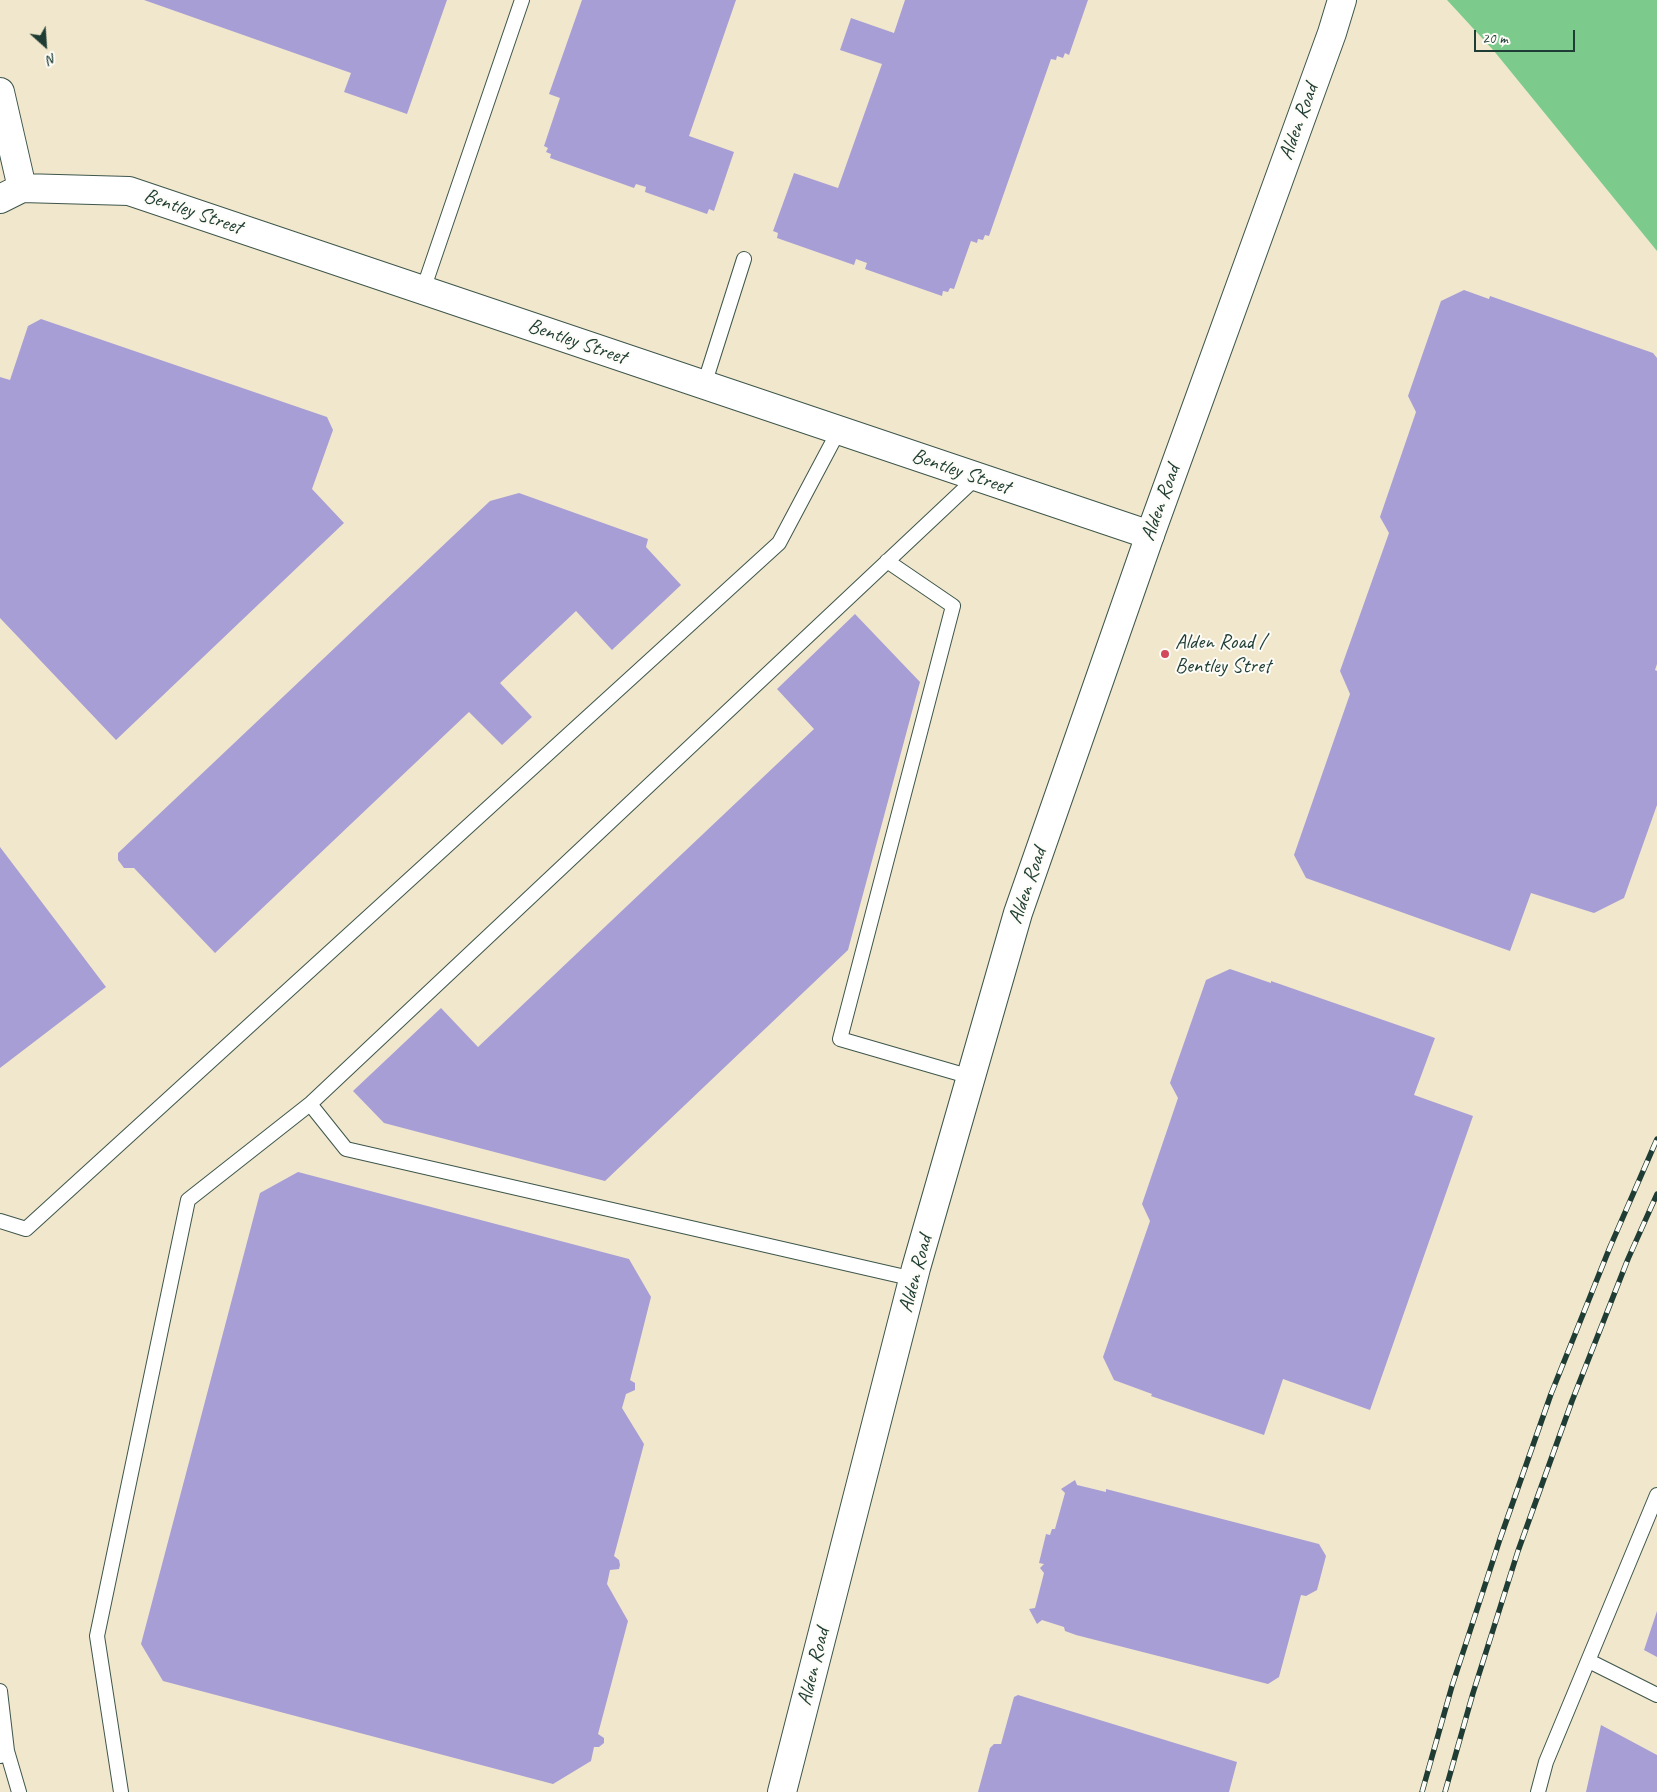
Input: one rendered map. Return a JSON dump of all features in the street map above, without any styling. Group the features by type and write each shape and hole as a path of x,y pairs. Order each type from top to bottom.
{"main road":[{"name":"Alden Road","path":"782,1792 914,1279 1018,913 1150,536 1332,33 1342,0"},
{"path":"0,92 11,193"},
{"name":"Bentley Street","path":"11,193 129,190 1150,536"}],"lane":[{"path":"423,290 522,0"},
{"path":"704,385 744,259"},
{"path":"0,1222 26,1229 779,543 839,430"},
{"path":"121,1792 96,1636 188,1200 310,1104 977,477"},
{"path":"888,561 953,606 840,1039 971,1077"},
{"path":"310,1104 346,1149 914,1279"},
{"path":"1538,1792 1546,1762 1657,1495"},
{"path":"1589,1661 1657,1695"},
{"path":"0,1691 3,1753 19,1792"}],"green space":[{"path":"1447,0 1657,0 1657,251 1494,51"}],"building":[{"path":"144,0 447,0 407,114 344,92 351,73"},
{"path":"582,0 736,0 689,136 734,152 714,211 709,209 707,214 645,192 646,187 636,184 634,188 550,158 551,154 546,152 548,148 544,146 560,98 549,94"},
{"path":"905,0 1088,0 1069,55 1065,53 1063,58 1057,56 1056,60 1051,59 989,236 985,235 983,240 978,239 977,243 971,241 954,289 950,288 948,292 943,291 942,296 865,269 867,263 856,259 854,265 777,238 778,233 773,231 794,173 838,188 882,64 840,50 851,18 894,33"},
{"path":"1464,290 1489,299 1490,296 1653,353 1657,358 1657,664 1655,670 1657,671 1657,805 1624,898 1594,913 1531,893 1510,951 1306,878 1294,855 1350,694 1340,671 1389,533 1380,517 1416,412 1408,396 1441,301"},
{"path":"41,319 327,417 333,430 312,489 344,523 116,740 0,618 0,377 10,380 28,326"},
{"path":"519,493 648,539 646,547 681,585 612,650 576,611 500,683 532,717 502,745 469,712 215,953 134,868 124,868 118,860 118,853 490,501"},
{"path":"855,614 920,682 848,950 605,1181 384,1123 353,1091 441,1008 478,1047 814,729 777,689"},
{"path":"0,847 106,987 0,1068"},
{"path":"1230,969 1271,983 1271,981 1435,1038 1414,1095 1473,1116 1370,1410 1283,1379 1264,1435 1151,1396 1152,1394 1114,1380 1103,1357 1150,1221 1142,1204 1178,1098 1170,1083 1206,980"},
{"path":"298,1172 629,1259 651,1297 630,1380 635,1383 635,1390 626,1394 622,1408 644,1444 614,1556 619,1560 619,1569 610,1570 607,1584 628,1621 598,1734 604,1738 604,1743 599,1747 594,1747 591,1761 553,1784 163,1681 141,1644 260,1193"},
{"path":"1075,1480 1077,1485 1106,1492 1106,1489 1319,1544 1326,1556 1317,1590 1306,1596 1301,1595 1279,1677 1268,1684 1076,1635 1065,1631 1064,1627 1042,1620 1037,1624 1029,1609 1035,1608 1044,1573 1040,1568 1044,1564 1039,1563 1046,1534 1050,1535 1052,1529 1055,1529 1065,1493 1061,1489"},
{"path":"1657,1611 1657,1657 1644,1650"},
{"path":"1018,1695 1237,1762 1229,1792 978,1792 990,1748 994,1744 1001,1744 1014,1697"},
{"path":"1601,1725 1657,1755 1657,1792 1586,1792"}],"railway":[{"path":"1422,1792 1452,1686 1500,1539 1551,1394 1610,1247 1657,1139"},
{"path":"1445,1792 1473,1693 1518,1551 1572,1401 1628,1259 1657,1194"}],"place":[{"name":"Alden Road / Bentley Stret","path":"1165,654"}]}
